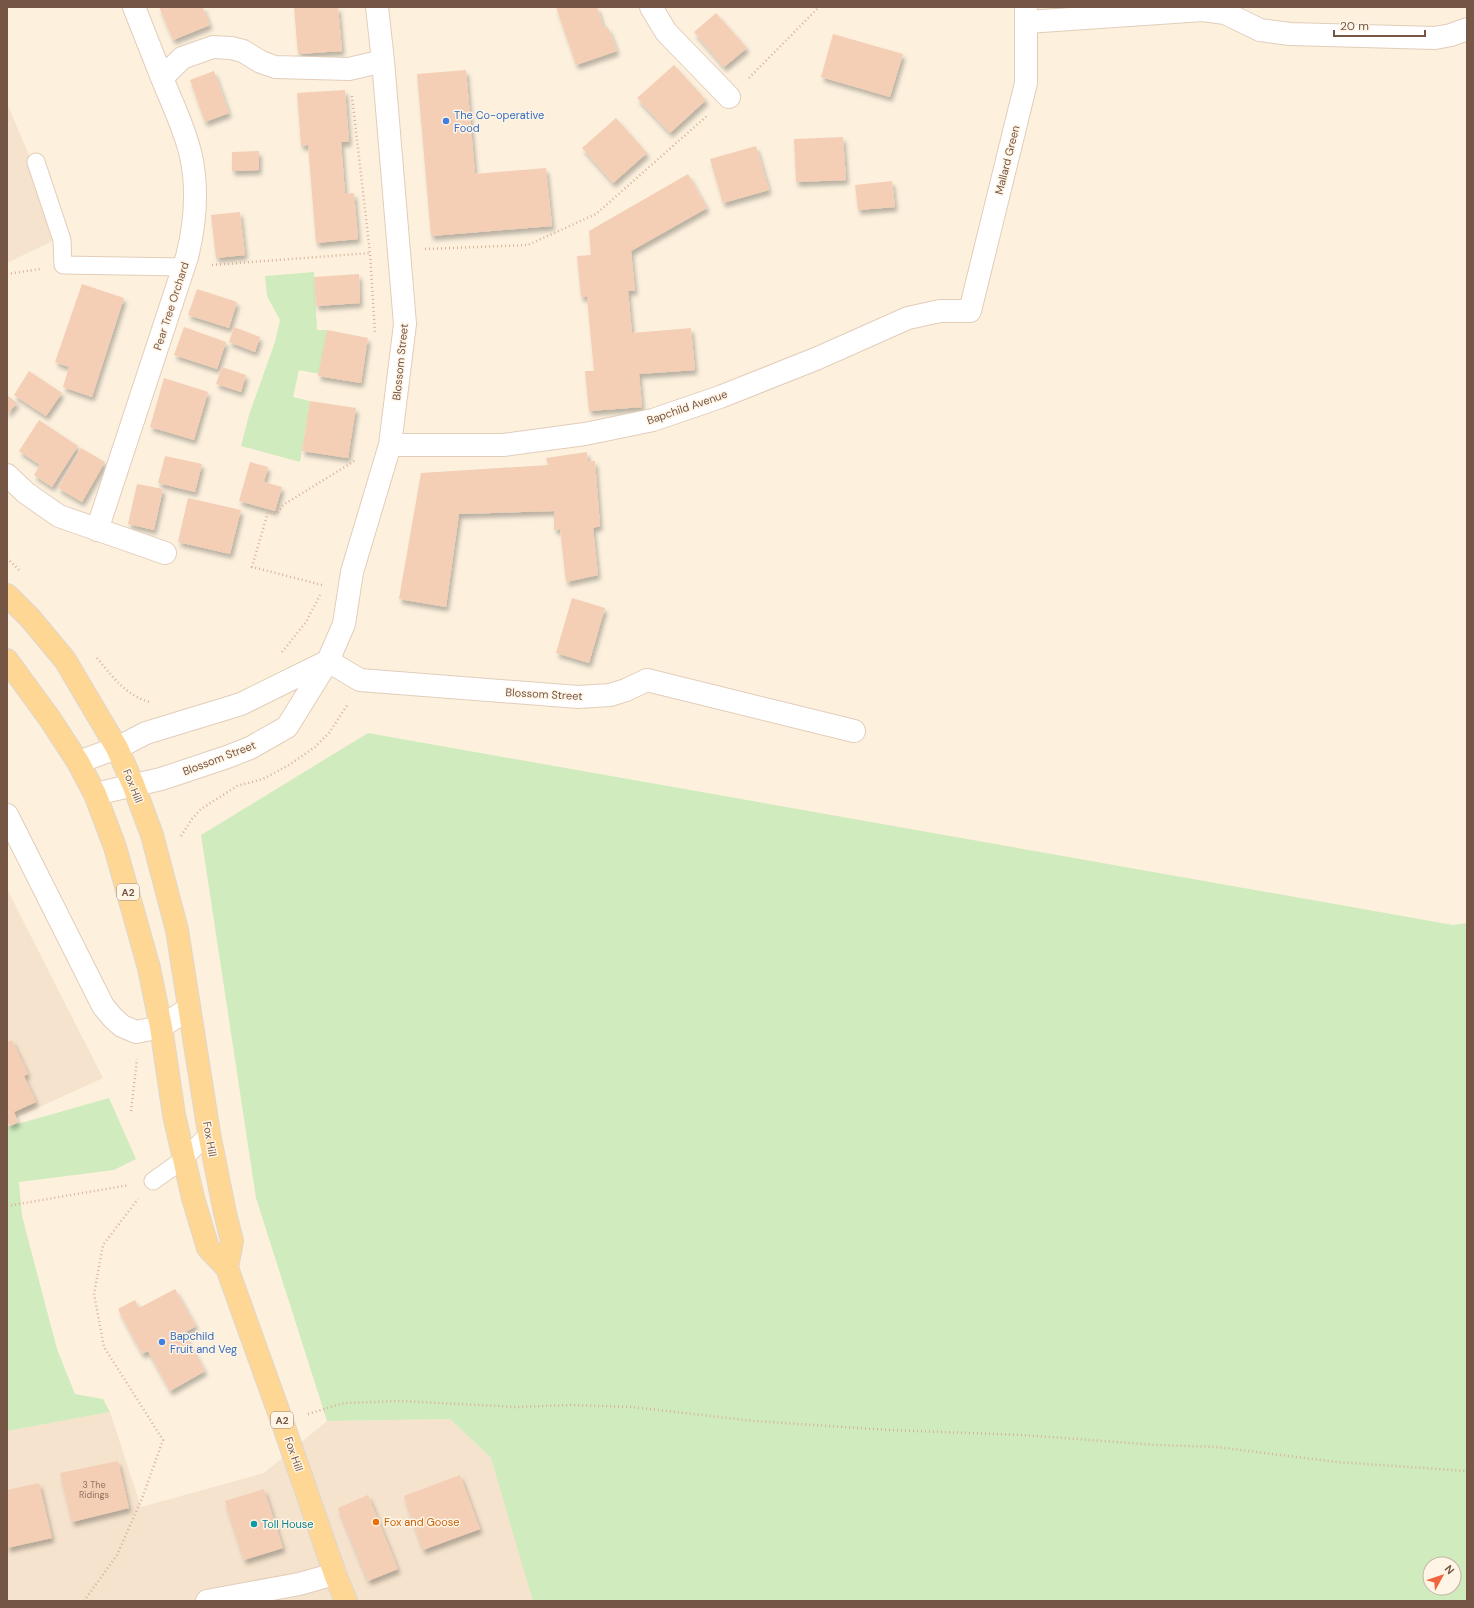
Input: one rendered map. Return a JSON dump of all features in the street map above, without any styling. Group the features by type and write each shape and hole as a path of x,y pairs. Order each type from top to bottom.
{"main road":[{"name":"Fox Hill","path":"7,595 30,618 65,660 117,748 133,784 152,835 177,930 188,1009 209,1133 224,1213 232,1241 228,1268"},
{"name":"Fox Hill","path":"7,660 50,719 78,762 95,794 115,847 141,938 161,1027 174,1116 193,1198 208,1248 228,1268 335,1574"},
{"name":"A2","path":"335,1574 346,1601"}],"street":[{"name":"Pear Tree Orchard","path":"97,530 183,267 192,237 194,218 195,203 191,157 134,7"},
{"name":"Blossom Street","path":"95,794 133,784 161,779 227,757 250,748 288,727 328,661 344,624 352,572 390,444 405,324 383,60 377,7"},
{"path":"651,7 666,32 730,97"},
{"path":"1026,14 1203,10 1225,13 1260,30 1290,34 1435,38 1452,35 1467,29"},
{"name":"Mallard Green","path":"970,311 1026,83 1026,14"},
{"path":"162,78 182,58 214,47 231,48 243,51 261,62 275,67 349,69 383,60"},
{"name":"Bapchild Avenue","path":"390,444 503,445 585,434 653,420 720,397 818,358 908,318 940,311 970,311"},
{"path":"7,475 26,493 59,516 165,554"},
{"path":"78,762 117,748 146,733 242,704 328,661"},
{"name":"Blossom Street","path":"328,661 360,680 578,697 610,695 626,690 647,680 854,731"},
{"path":"7,815 103,1006 118,1022 136,1032 161,1027 188,1009"},
{"path":"207,1601 299,1584 335,1574"}],"lane":[{"path":"36,162 62,240 63,265 183,267"},
{"path":"153,1181 184,1159 209,1133"}],"path":[{"path":"183,267 398,250 528,244 596,214 730,97 819,7"},
{"path":"349,69 370,253 375,334"},
{"path":"7,274 63,265"},
{"path":"354,467 358,454"},
{"path":"280,654 286,649 306,622 324,585 252,567 268,512 276,514 283,505 356,460"},
{"path":"7,558 23,575"},
{"path":"93,653 132,695 149,702 157,702"},
{"path":"180,838 192,819 201,809 237,786 270,776 315,747 328,733 348,705 360,680"},
{"path":"7,1206 153,1181"},
{"path":"84,1601 117,1555 143,1496 163,1440 104,1347 94,1294 103,1245 153,1181"},
{"path":"282,1421 344,1403 401,1401 516,1407 571,1405 632,1407 691,1415 889,1430 1023,1435 1157,1445 1217,1447 1337,1462 1467,1471"}],"shaded area":[{"path":"7,103 63,236 7,263"},
{"path":"7,889 103,1078 7,1122"},
{"path":"110,1412 141,1507 264,1473 327,1421 450,1419 491,1458 537,1601 7,1601 7,1431"}],"green space":[{"path":"314,272 317,330 327,330 319,374 299,370 293,397 310,401 300,462 241,446 249,415 275,342 280,320 267,296 265,276"},
{"path":"368,733 1453,925 1467,923 1467,1601 533,1601 491,1458 450,1419 327,1421 256,1198 201,835"},
{"path":"109,1098 136,1159 114,1170 19,1182 22,1216 57,1349 75,1394 103,1399 110,1412 7,1431 7,1127"}],"building":[{"path":"159,7 206,7 203,8 210,25 173,40"},
{"path":"294,7 338,7 342,51 298,54"},
{"path":"556,7 597,7 604,29 608,27 617,51 576,65"},
{"path":"716,13 747,48 724,67 694,32"},
{"path":"833,34 903,54 890,97 821,77"},
{"path":"674,65 706,100 670,133 637,98"},
{"name":"The Co-operative Food","path":"466,70 475,174 546,168 552,226 431,236 417,74"},
{"path":"214,71 229,113 205,122 190,80"},
{"path":"345,90 349,142 341,142 345,194 354,193 358,239 316,243 308,145 301,146 297,93"},
{"path":"616,118 647,153 613,183 582,148"},
{"path":"843,137 846,180 796,182 794,139"},
{"path":"756,146 769,190 723,203 710,159"},
{"path":"259,151 259,170 232,171 232,152"},
{"path":"688,174 707,208 631,251 635,291 628,291 632,333 691,328 695,370 639,374 642,407 589,411 585,371 594,371 587,297 581,297 577,256 591,255 589,231"},
{"path":"892,181 895,207 858,210 855,185"},
{"path":"240,212 245,255 216,258 211,215"},
{"path":"359,274 360,303 316,306 314,277"},
{"path":"82,284 124,298 92,397 63,387 69,367 55,362"},
{"path":"197,289 237,302 229,328 188,315"},
{"path":"184,327 226,342 217,369 174,355"},
{"path":"234,327 260,337 255,352 229,342"},
{"path":"327,330 368,338 361,383 318,376"},
{"path":"222,367 246,375 241,392 216,384"},
{"path":"29,371 62,393 46,416 14,395"},
{"path":"164,378 208,392 194,440 150,427"},
{"path":"7,395 17,403 7,414"},
{"path":"310,401 356,408 348,458 302,451"},
{"path":"39,420 78,446 52,487 34,475 40,465 19,451"},
{"path":"81,448 105,462 82,502 58,488"},
{"path":"587,452 588,461 595,461 600,526 593,528 598,575 566,582 560,529 554,530 554,511 459,514 446,607 399,599 421,473 548,465 546,458"},
{"path":"165,456 202,464 195,492 158,483"},
{"path":"250,462 268,467 264,482 282,487 275,511 239,501"},
{"path":"137,484 163,489 154,530 128,524"},
{"path":"188,498 241,510 230,554 178,542"},
{"path":"572,598 605,608 589,663 556,653"},
{"path":"12,1040 28,1074 24,1076 36,1102 14,1112 18,1122 10,1126 7,1121 7,1042"},
{"name":"Bapchild Fruit and Veg","path":"175,1289 196,1326 184,1333 205,1371 170,1391 148,1351 142,1354 118,1309 135,1300 139,1308"},
{"path":"118,1461 129,1508 72,1522 60,1473"},
{"path":"460,1475 480,1529 423,1550 404,1496"},
{"path":"39,1483 52,1538 7,1548 7,1490"},
{"name":"Toll House","path":"264,1489 283,1548 244,1560 225,1501"},
{"path":"368,1495 398,1569 368,1581 338,1508"}],"place":[{"name":"The Co-operative Food","path":"446,121"},
{"name":"Bapchild Fruit and Veg","path":"162,1342"},
{"name":"Fox and Goose","path":"376,1522"},
{"name":"Toll House","path":"254,1524"}]}
